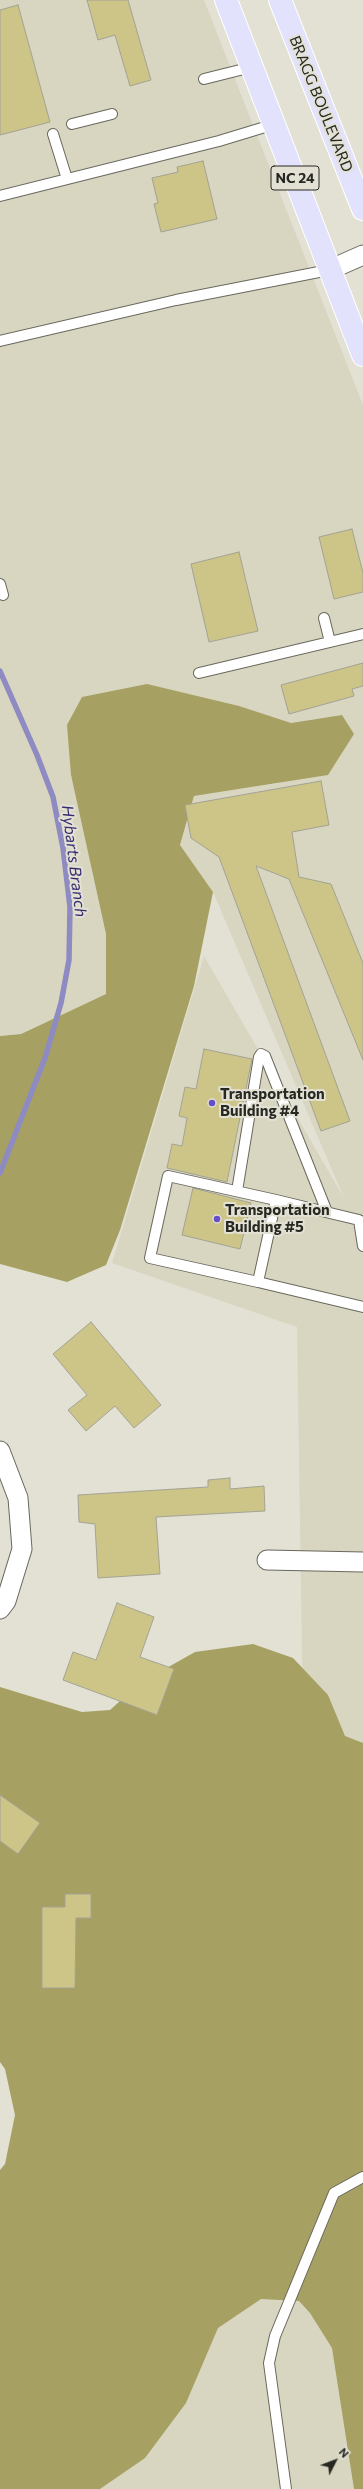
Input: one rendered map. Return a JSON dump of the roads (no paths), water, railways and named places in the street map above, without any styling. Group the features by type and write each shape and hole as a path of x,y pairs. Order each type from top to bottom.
{"main road":[{"name":"NC 24","path":"226,0 363,355"},
{"name":"BRAGG BOULEVARD","path":"280,0 363,208"}],"street":[{"path":"330,270 363,255"},
{"path":"0,1451 18,1498 22,1549 6,1601 0,1609"},
{"path":"267,1560 363,1562"}],"lane":[{"path":"204,79 252,67"},
{"path":"72,124 112,114"},
{"path":"0,196 219,141 275,124"},
{"path":"53,134 67,179"},
{"path":"0,341 176,300 330,270"},
{"path":"0,584 3,595"},
{"path":"324,618 330,642"},
{"path":"199,674 363,634"},
{"path":"238,1191 259,1057 261,1054 265,1056 328,1212"},
{"path":"363,1246 359,1220 168,1176 150,1258 363,1307"},
{"path":"258,1282 276,1200"},
{"path":"286,2489 269,2363 275,2336 334,2194 363,2177"}],"waterway":[{"name":"Hybarts Branch","path":"0,671 37,755 53,797 63,848 70,907 69,960 61,1003 45,1058 0,1173"}],"place":[{"name":"Transportation Building #4","path":"212,1103"},
{"name":"Transportation Building #5","path":"217,1219"}]}
